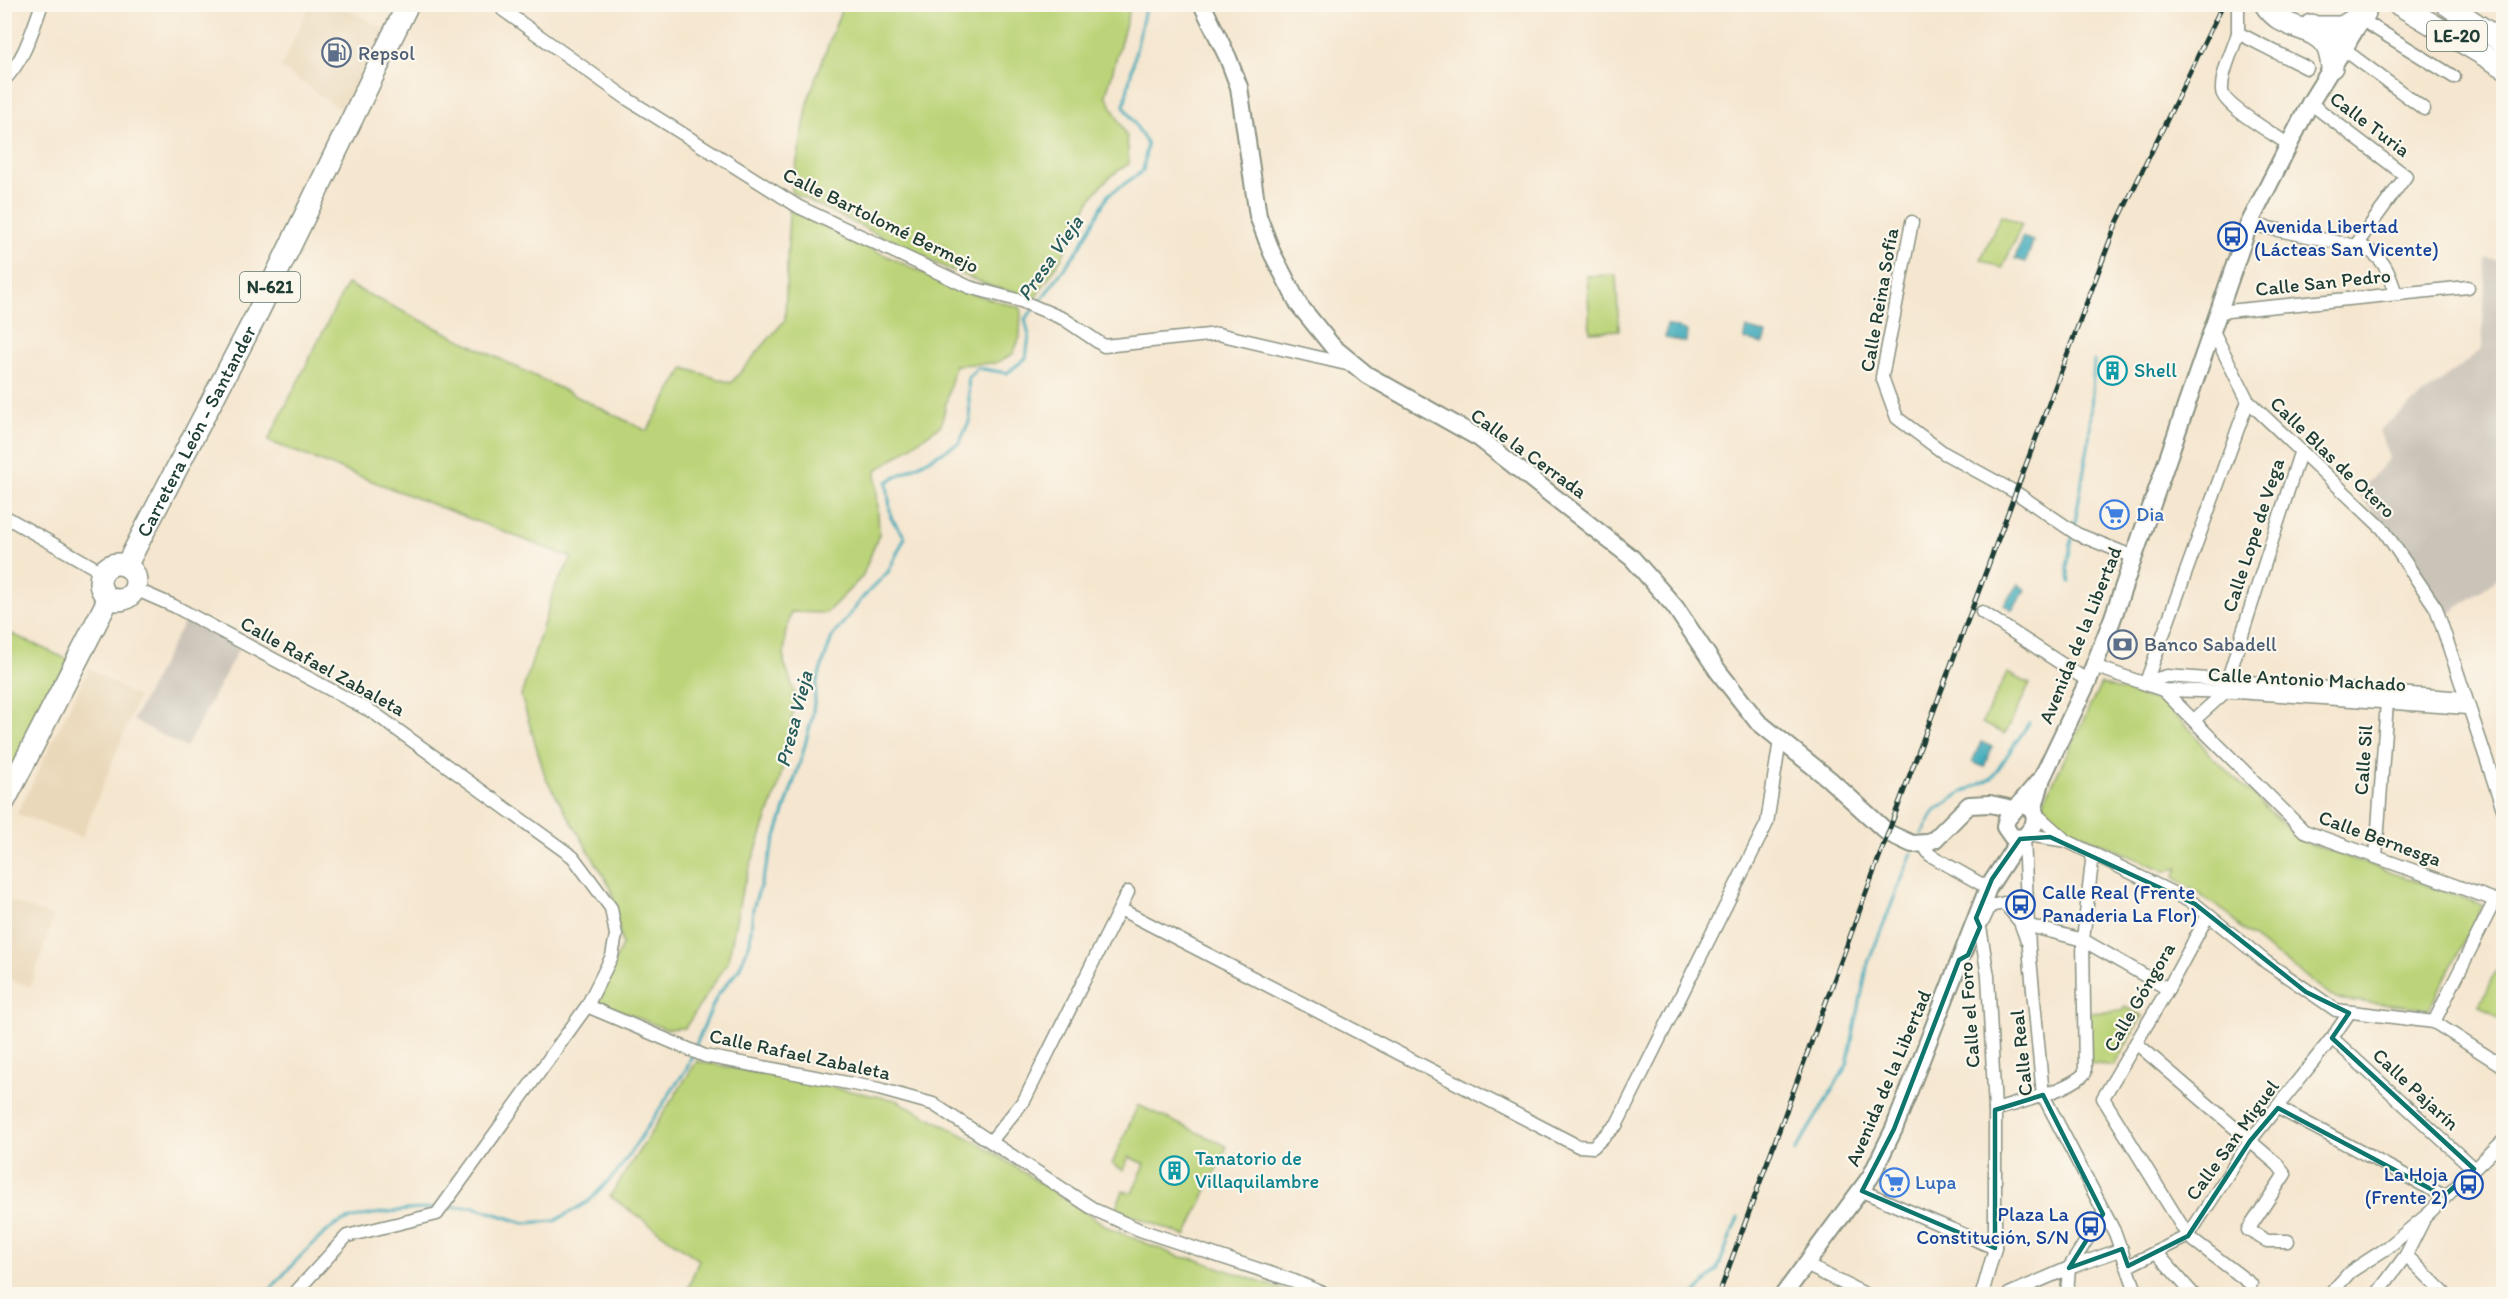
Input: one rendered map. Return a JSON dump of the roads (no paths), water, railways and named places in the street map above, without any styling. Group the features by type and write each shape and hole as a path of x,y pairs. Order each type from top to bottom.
{"highway":[{"name":"Carretera León - Santander","path":"126,566 258,312 408,4"},
{"path":"2265,4 2280,21 2314,31 2354,37"},
{"path":"2275,4 2287,15 2314,31 2325,43 2354,37"},
{"name":"LE-20","path":"2410,4 2504,67"},
{"name":"LE-20","path":"2446,4 2504,41"},
{"path":"2457,4 2504,41"},
{"path":"2398,5 2504,67"},
{"path":"2314,31 2342,27 2354,37"},
{"path":"118,564 126,566 135,576 135,589 127,598 119,600 109,598 100,589 102,572 108,566 118,564"},
{"path":"4,802 109,598"}],"main road":[{"name":"Calle la Cerrada","path":"1202,4 1239,87 1257,207 1272,253 1299,305 1313,324 1355,366 1479,438 1632,558 1668,598 1718,671 1757,721 1888,833 1912,844 1922,843"},
{"name":"Avenida de la Libertad","path":"1784,1294 1862,1191 1894,1129 1959,960 1980,919 1990,884 2091,673 2249,224 2310,103 2354,37 2385,4"},
{"name":"Avenida de la Libertad","path":"2016,826 2036,821 2034,812 2042,778"},
{"path":"1922,843 1935,839 1961,810 1977,803 2016,826 2025,806 2034,812"}],"street":[{"path":"4,80 15,69 25,51 42,4"},
{"name":"Calle Bartolomé Bermejo","path":"501,4 504,10 629,100 799,207 969,286 1036,307 1064,319 1104,346 1218,334 1355,366"},
{"path":"2238,4 2238,33 2223,84 2223,96 2230,105 2289,145"},
{"path":"2238,33 2307,68"},
{"path":"2354,37 2454,77"},
{"path":"2354,37 2424,109"},
{"name":"Calle Turia","path":"2310,103 2406,176 2364,230 2356,245"},
{"name":"Calle Reina Sofía","path":"1912,222 1882,377 1897,418 1944,453 2015,492 2074,532 2134,556"},
{"path":"2249,224 2356,245 2378,255 2387,266 2396,294"},
{"name":"Calle San Pedro","path":"2218,312 2468,287"},
{"name":"Calle Blas de Otero","path":"2212,329 2248,401 2300,453 2383,529 2436,608 2504,812"},
{"path":"2146,682 2248,401"},
{"name":"Calle Lope de Vega","path":"2223,694 2300,453"},
{"path":"4,516 102,572"},
{"name":"Calle Rafael Zabaleta","path":"135,589 174,606 374,713 573,857 611,908 616,935 612,956 587,1006 693,1051 879,1089 933,1104 1095,1210 1140,1230 1294,1281 1325,1294"},
{"name":"Calle Antonio Machado","path":"1982,612 2091,673 2146,682 2163,690 2223,694 2236,692 2387,702 2466,703"},
{"name":"Calle Antonio Machado","path":"2146,682 2167,676 2466,703"},
{"name":"Calle Bernesga","path":"2163,690 2304,831 2499,899"},
{"path":"2194,720 2223,694"},
{"name":"Calle Sil","path":"2376,858 2387,702"},
{"path":"1120,909 1578,1146 1593,1147 1617,1124 1767,823 1780,740"},
{"path":"2034,812 2067,841"},
{"path":"2016,826 2067,841 2195,904 2306,992 2336,1010 2434,1022 2504,1067"},
{"name":"Calle Real","path":"2016,826 2030,926 2029,948 2043,1095 2122,1249"},
{"name":"Calle la Cerrada","path":"1922,843 1930,855 1990,884"},
{"path":"1995,1110 2043,1095 2079,1080 2085,1073 2083,940 2093,853"},
{"path":"991,1142 1025,1099 1128,892"},
{"path":"2434,1022 2499,899"},
{"name":"Calle Real","path":"1980,919 1990,906 2004,903 2020,922 2029,948"},
{"name":"Calle Góngora","path":"2188,1236 2103,1098 2168,989 2208,915"},
{"name":"Calle el Foro","path":"1980,919 1988,976 1995,1110 1995,1248 1982,1294"},
{"path":"2030,926 2083,940 2168,989"},
{"path":"294,1294 347,1236 437,1214 587,1006"},
{"name":"Calle San Miguel","path":"2188,1236 2250,1141 2332,1038 2349,1013"},
{"name":"Calle Pajarín","path":"2332,1038 2474,1169"},
{"path":"2136,1043 2285,1174 2248,1230 2267,1241 2288,1241"},
{"path":"2277,1107 2444,1196"},
{"path":"2330,1294 2350,1272 2387,1248 2427,1215 2504,1140"},
{"path":"1862,1191 1995,1248"},
{"path":"2067,1294 2069,1268 2103,1214"},
{"path":"2377,1294 2406,1255 2427,1215"},
{"path":"2128,1266 2188,1236 2251,1284"},
{"path":"2009,1294 2069,1268 2122,1249 2137,1294"},
{"path":"2156,1252 2193,1294"},
{"path":"2406,1255 2445,1294"},
{"path":"1806,1265 1865,1294"}],"water":[{"path":"2022,237 2033,241 2026,262 2015,259"},
{"path":"1667,325 1687,331 1686,342 1665,338"},
{"path":"1747,328 1766,334 1763,344 1744,339"},
{"path":"2018,584 2026,590 2012,610 2004,604"},
{"path":"1981,742 1992,747 1984,767 1972,762"}],"waterway":[{"name":"Presa Vieja","path":"1038,304 1080,247 1108,195 1143,171 1147,144 1124,106 1146,4"},
{"name":"Presa Vieja","path":"694,1049 717,996 739,969 750,942 753,908 802,756 812,718 817,681 832,637 865,595 888,572 905,537 891,518 887,482 959,443 970,420 968,378 977,368 1007,373 1026,358 1029,336 1025,319 1034,309"},
{"path":"2074,528 2089,441 2094,361"},
{"path":"2070,582 2067,567 2073,534"},
{"path":"1922,834 1935,811 1961,793 1992,778 2029,723"},
{"path":"1795,1152 1847,1065 1868,963 1912,853"},
{"name":"Presa Vieja","path":"447,1207 474,1207 524,1223 555,1221 589,1201 618,1171 687,1068 692,1055"},
{"name":"Presa Vieja","path":"267,1294 290,1267 336,1225 356,1217 438,1208"},
{"path":"1695,1294 1717,1270 1738,1218"}],"railway":[{"path":"1719,1294 1888,833 2115,227 2223,4"}],"place":[{"name":"Repsol","path":"337,53"},
{"name":"Avenida Libertad (Lácteas San Vicente)","path":"2233,237"},
{"name":"Shell","path":"2113,370"},
{"name":"Dia","path":"2115,514"},
{"name":"Banco Sabadell","path":"2123,644"},
{"name":"Calle Real (Frente Panaderia La Flor)","path":"2021,904"},
{"name":"Tanatorio de Villaquilambre","path":"1174,1170"},
{"name":"Lupa","path":"1894,1182"},
{"name":"La Hoja (Frente 2)","path":"2469,1185"},
{"name":"Plaza La Constitución, S/N","path":"2090,1226"}]}
